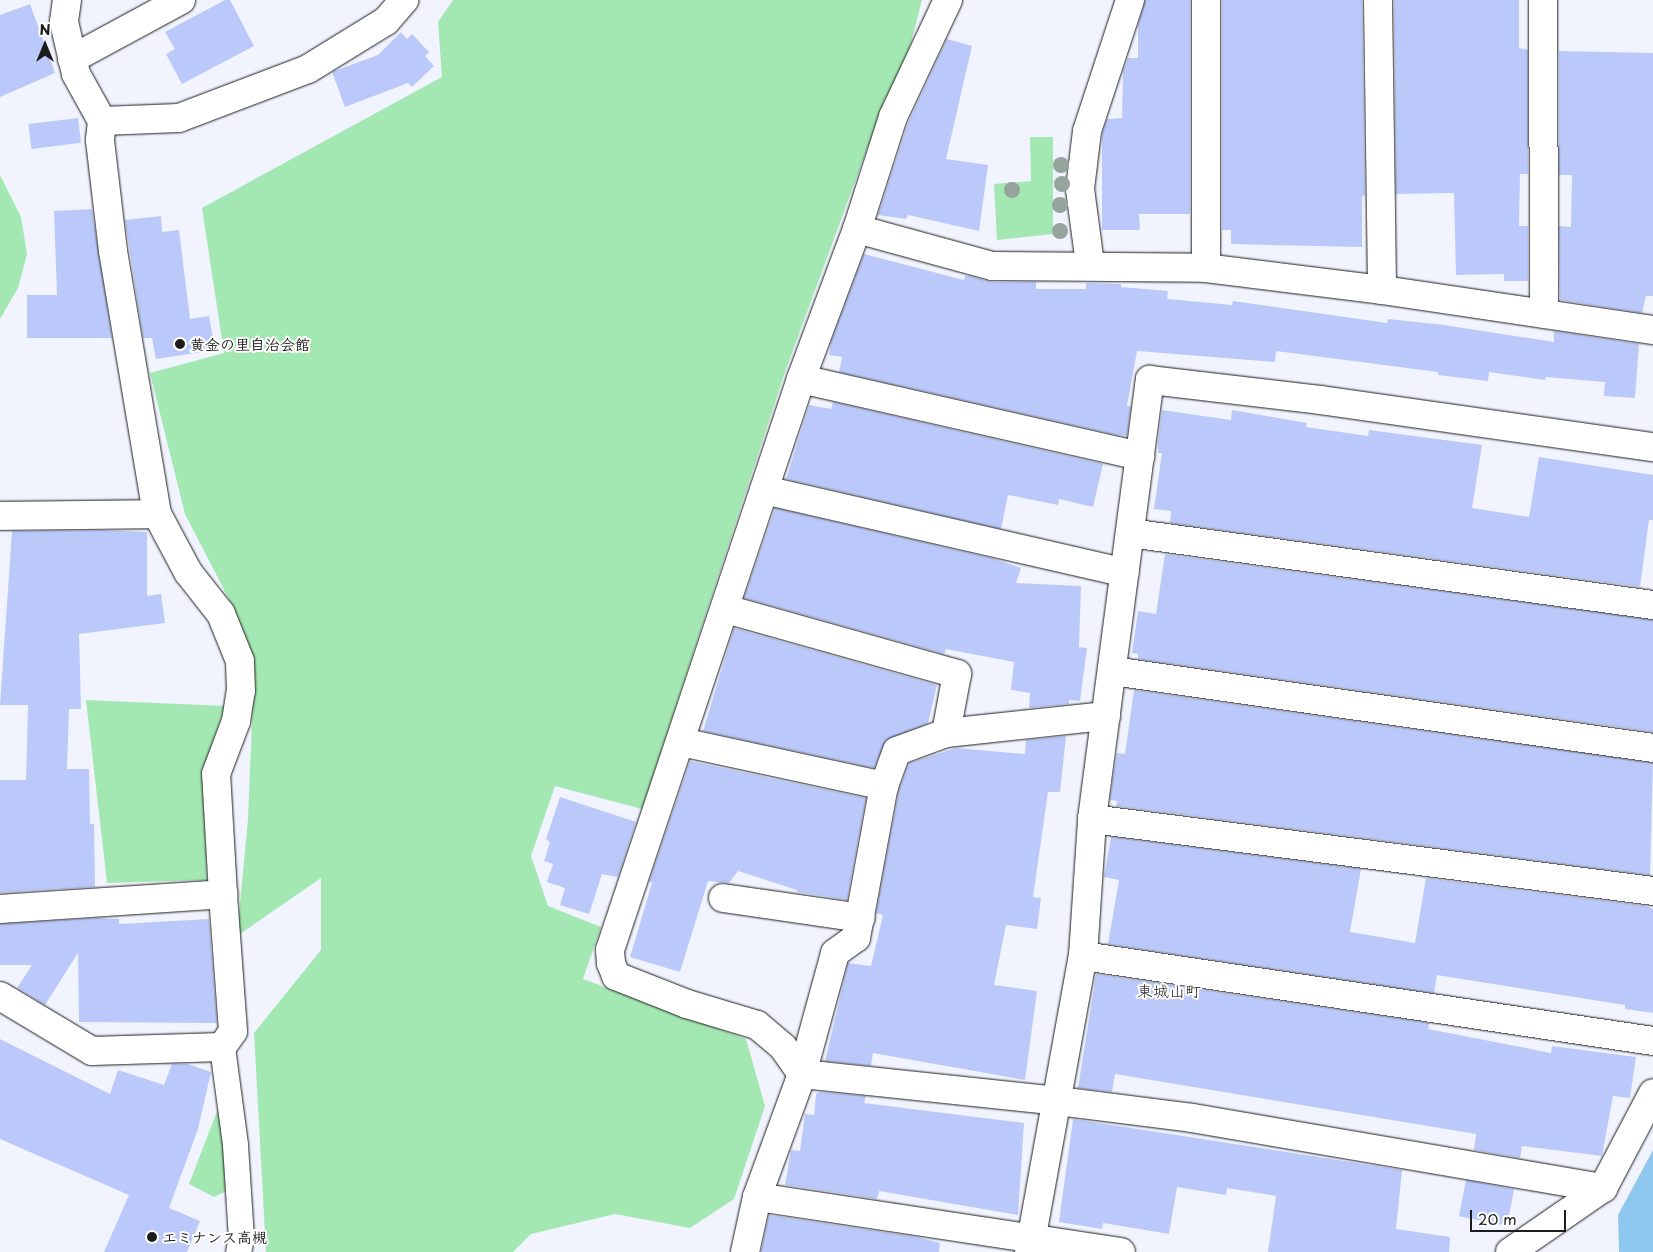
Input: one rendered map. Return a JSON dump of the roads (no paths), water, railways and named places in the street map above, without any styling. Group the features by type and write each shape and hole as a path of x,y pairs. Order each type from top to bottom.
{"street":[{"path":"67,0 64,22 76,74 102,121 100,140 113,251 157,514 188,572 221,614 240,661 241,691 236,721 216,774 234,1031 222,1047 235,1145 241,1238 238,1252"},
{"path":"72,59 181,0"},
{"path":"102,121 179,118 308,69 386,20 404,0"},
{"path":"948,0 893,117 857,228 801,379 726,609 610,950 611,963 616,976 631,983 756,1025 783,1047 802,1074 1058,1101 1202,1120 1603,1188"},
{"path":"1090,264 1080,189 1087,131 1130,0"},
{"path":"1206,0 1206,268"},
{"path":"1378,0 1382,290"},
{"path":"1543,0 1544,314"},
{"path":"857,228 992,266 1090,264 1206,268 1382,290 1653,330"},
{"path":"801,379 1140,456"},
{"path":"1030,1246 1083,956 1092,819 1150,380 1321,400 1653,447"},
{"path":"764,490 1125,573"},
{"path":"0,516 157,514"},
{"path":"1130,532 1653,604"},
{"path":"726,609 957,674 946,733"},
{"path":"1112,671 1653,748"},
{"path":"745,1252 757,1197 802,1074 835,953 856,938 884,786 898,751 946,733 1106,716"},
{"path":"681,742 884,786"},
{"path":"1092,819 1653,891"},
{"path":"0,909 223,894"},
{"path":"723,898 861,918"},
{"path":"1083,956 1653,1041"},
{"path":"0,996 92,1051 222,1047"},
{"path":"1510,1252 1603,1188 1653,1093"},
{"path":"757,1197 1030,1246 1121,1252"}],"water":[{"path":"1653,1150 1653,1252 1619,1252 1618,1215"}],"place":[{"name":"黄金の里自治会館","path":"180,344"},
{"name":"エミナンス高槻","path":"152,1237"}],"district":[{"name":"東城山町","path":"1169,990"}]}
